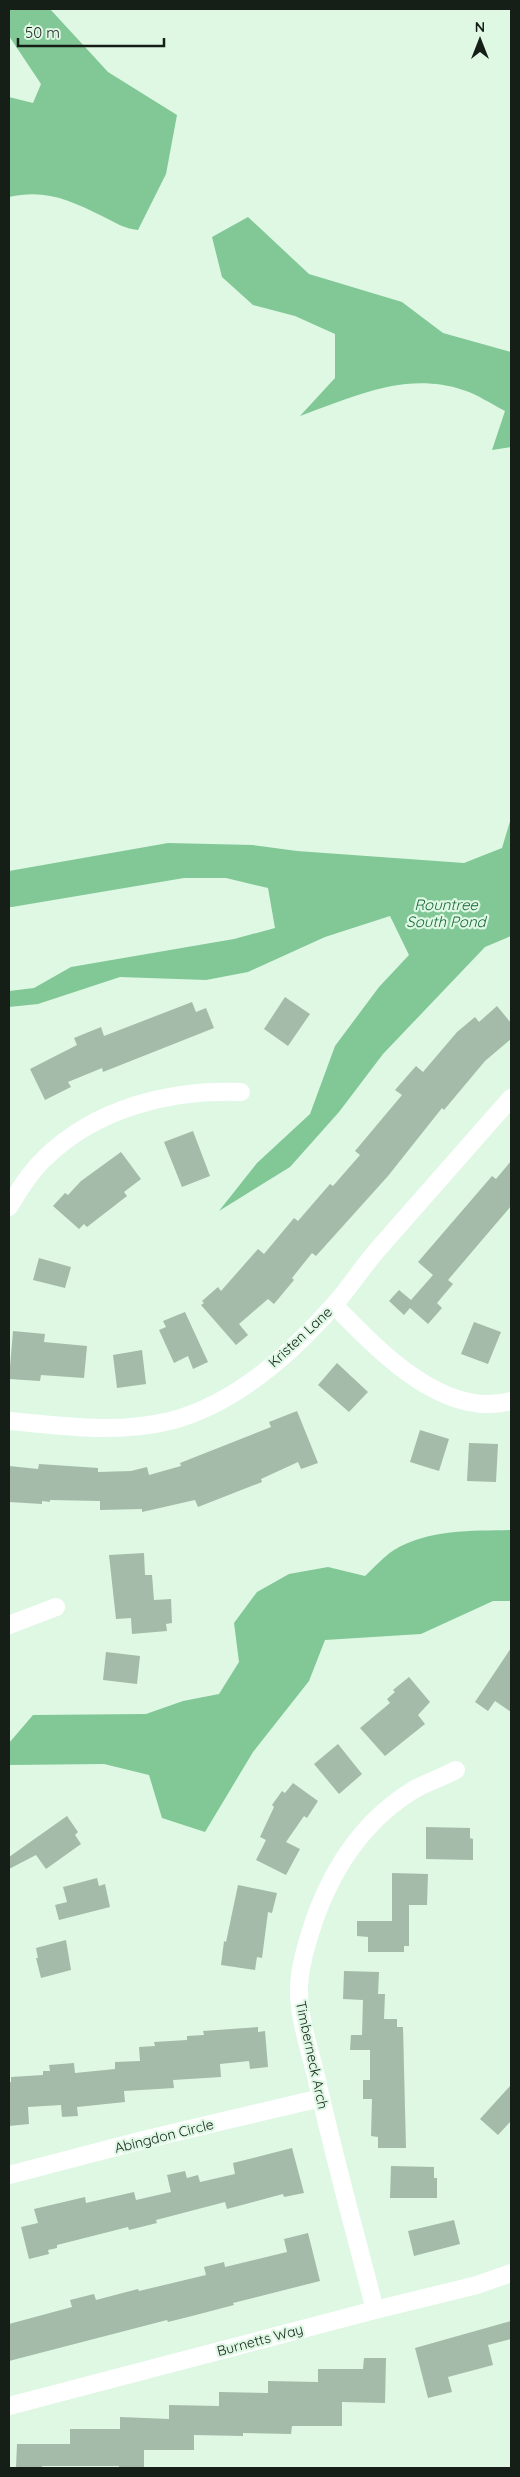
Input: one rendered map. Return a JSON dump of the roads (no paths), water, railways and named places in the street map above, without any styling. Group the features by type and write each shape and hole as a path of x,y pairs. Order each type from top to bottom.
{"street":[{"path":"9,1207 24,1182 44,1159 67,1139 93,1123 139,1104 176,1094 208,1090 241,1092"},
{"name":"Kristen Lane","path":"9,1421 94,1430 129,1428 170,1420 204,1409 235,1393 269,1368 334,1305 377,1251 511,1098"},
{"path":"334,1305 367,1338 403,1368 442,1394 458,1400 481,1404 511,1400"},
{"path":"9,1625 56,1607"},
{"name":"Timberneck Arch","path":"375,2310 321,2098 301,2010 299,1988 306,1946 323,1895 342,1860 357,1840 384,1812 416,1790 456,1770"},
{"name":"Abingdon Circle","path":"9,2175 143,2140 321,2098"},
{"name":"Burnetts Way","path":"9,2406 375,2310 477,2286 511,2273"}],"water":[{"path":"9,9 50,9 108,72 177,115 166,174 138,230 124,227 79,205 57,197 34,194 9,197 9,97 33,103 41,84 9,36"},
{"path":"248,217 309,274 402,302 443,333 511,352 511,447 492,450 505,411 468,392 442,385 421,383 380,389 360,394 300,416 335,378 335,334 295,316 253,305 222,277 212,237"},
{"name":"Rountree South Pond","path":"511,818 511,936 485,947 383,1054 339,1112 290,1167 219,1211 257,1163 310,1114 335,1046 379,987 409,955 390,916 325,937 248,972 206,980 120,977 38,1004 9,1007 9,991 34,988 71,967 234,939 275,928 268,888 226,878 184,878 9,907 9,871 168,843 253,845 297,851 464,863 502,848"},
{"path":"511,1530 511,1601 493,1601 421,1634 325,1640 309,1681 253,1752 205,1832 162,1818 149,1775 104,1764 9,1765 9,1743 33,1715 146,1714 183,1701 219,1694 239,1662 234,1623 257,1592 289,1574 328,1567 365,1576 394,1550 422,1538 451,1532"}]}
